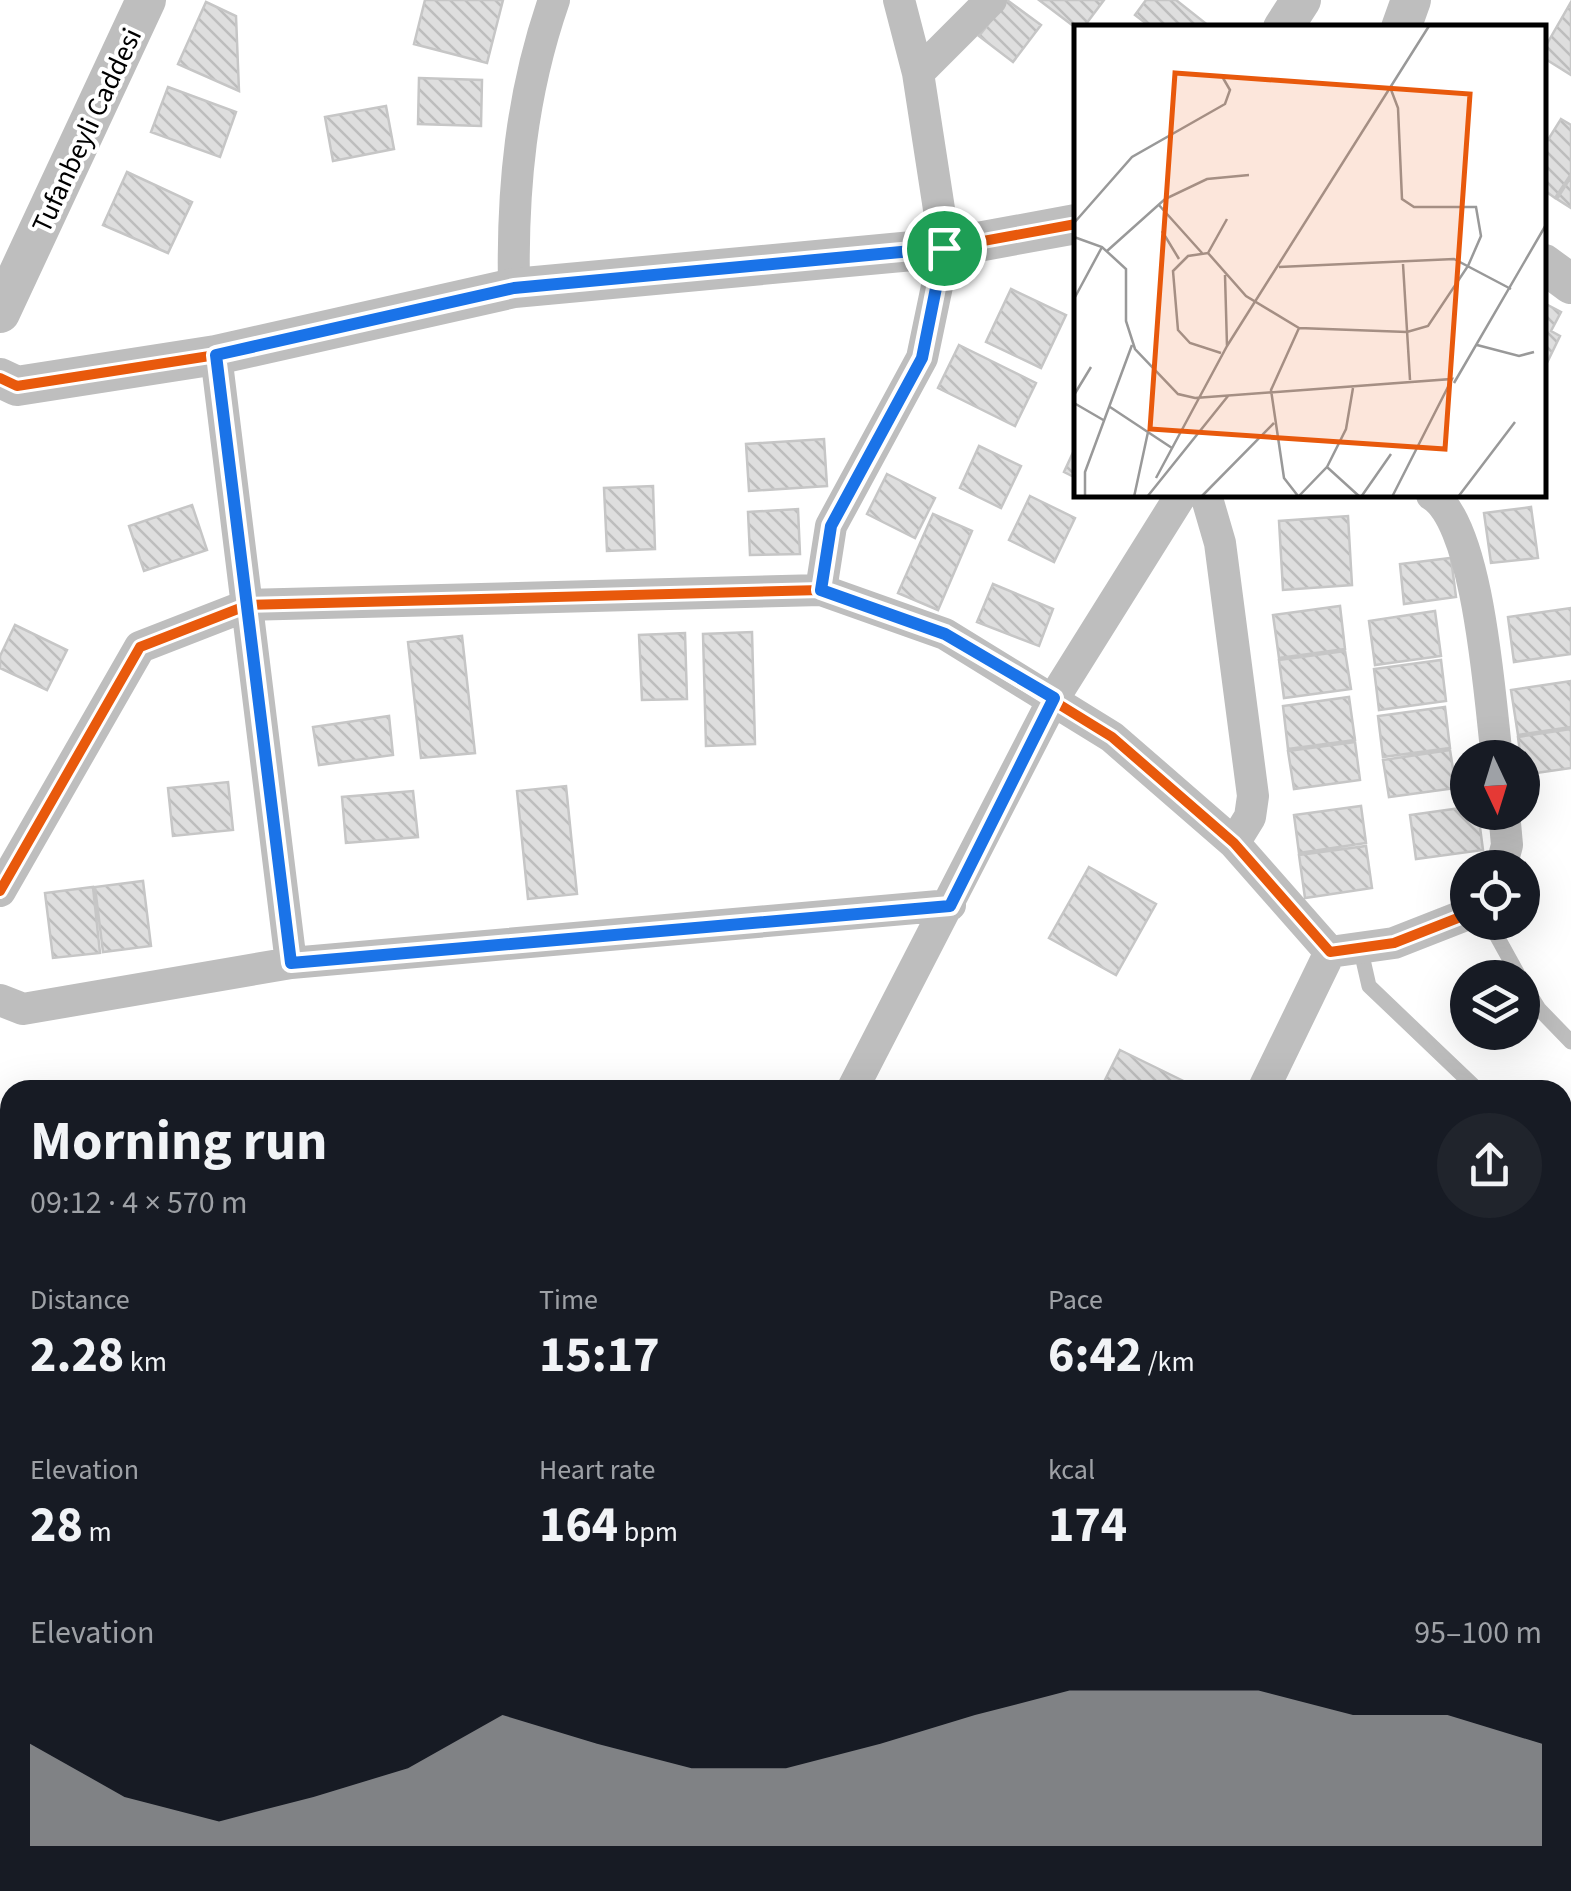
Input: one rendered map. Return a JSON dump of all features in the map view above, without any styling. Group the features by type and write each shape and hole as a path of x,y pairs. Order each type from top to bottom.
{"street":[{"name":"Tufanbeyli Caddesi","path":"0,314 146,0"},
{"path":"514,288 512,223 519,141 532,71 554,0"},
{"path":"821,590 831,526 922,358 944,248 918,73 900,0"},
{"path":"918,73 992,0"},
{"path":"1285,25 1301,0"},
{"path":"1401,25 1411,0"},
{"path":"0,378 17,386 216,355 514,288 944,248 1074,224"},
{"path":"1546,265 1571,284"},
{"path":"216,355 291,963"},
{"path":"857,1080 1054,698 1179,498"},
{"path":"1207,498 1220,543 1253,796 1250,817 1234,842"},
{"path":"1434,498 1459,533 1474,582 1495,740"},
{"path":"0,891 140,647 248,604 821,590 945,634 1112,737 1234,842 1345,952"},
{"path":"0,1000 22,1009 291,963 950,906"},
{"path":"1269,1080 1345,952 1432,931 1450,922"}],"lane":[{"path":"1345,952 1369,986 1468,1080"},
{"path":"1540,1010 1571,1042"}],"building":[{"path":"425,0 503,0 487,63 414,44"},
{"path":"1007,0 1041,25 1013,62 979,36"},
{"path":"1039,0 1104,0 1085,25 1074,26"},
{"path":"1146,0 1176,0 1208,25 1148,25 1135,15"},
{"path":"206,2 236,16 239,91 178,64"},
{"path":"1571,2 1571,75 1546,59 1546,46"},
{"path":"419,78 482,80 481,126 418,124"},
{"path":"168,87 236,112 220,157 151,132"},
{"path":"386,106 394,149 333,161 325,117"},
{"path":"1561,119 1571,125 1571,174 1555,198 1546,191 1546,143"},
{"path":"127,172 192,202 168,253 103,225"},
{"path":"1571,177 1571,208 1557,199"},
{"path":"1011,289 1066,315 1041,368 986,342"},
{"path":"1546,304 1561,312 1551,331 1560,336 1546,365"},
{"path":"959,345 1036,383 1015,426 938,388"},
{"path":"824,439 827,486 749,491 746,444"},
{"path":"979,446 1021,466 1001,508 960,488"},
{"path":"1074,450 1074,477 1064,472"},
{"path":"887,474 935,498 915,538 867,514"},
{"path":"653,486 655,549 607,551 604,488"},
{"path":"1030,496 1075,518 1054,562 1009,540"},
{"path":"192,505 207,550 144,571 129,526"},
{"path":"1531,507 1538,558 1491,563 1484,513"},
{"path":"798,509 800,554 750,555 748,512"},
{"path":"933,514 972,531 938,610 898,593"},
{"path":"1348,516 1352,585 1283,590 1279,521"},
{"path":"1451,558 1456,597 1404,604 1400,564"},
{"path":"993,584 1053,609 1039,646 977,622"},
{"path":"1340,606 1345,649 1279,658 1273,615"},
{"path":"1571,608 1571,654 1514,662 1508,617"},
{"path":"1435,611 1441,656 1375,665 1369,621"},
{"path":"15,625 67,650 47,690 0,668 0,656"},
{"path":"752,632 755,744 706,746 703,634"},
{"path":"685,633 687,699 642,700 639,635"},
{"path":"462,636 475,753 421,758 408,642"},
{"path":"1345,651 1351,689 1284,698 1279,660"},
{"path":"1441,660 1446,701 1379,710 1374,669"},
{"path":"1571,681 1571,727 1518,735 1511,690"},
{"path":"1349,697 1355,740 1288,749 1283,706"},
{"path":"1445,707 1450,748 1383,757 1378,716"},
{"path":"389,716 393,755 319,765 313,727"},
{"path":"1571,729 1571,768 1540,773 1540,740 1518,737"},
{"path":"1355,742 1360,780 1294,789 1288,751"},
{"path":"1450,750 1450,789 1389,797 1383,760"},
{"path":"228,782 233,830 173,836 168,788"},
{"path":"566,786 577,894 528,899 517,791"},
{"path":"413,791 418,837 346,843 342,797"},
{"path":"1361,806 1366,843 1299,853 1294,815"},
{"path":"1450,809 1450,830 1480,830 1483,850 1450,850 1450,854 1416,859 1410,815"},
{"path":"1366,846 1372,888 1305,898 1299,855"},
{"path":"1089,867 1156,904 1116,975 1049,938"},
{"path":"143,881 151,946 103,952 95,887"},
{"path":"93,887 100,953 53,958 45,893"},
{"path":"1120,1050 1182,1080 1105,1080"}],"cycle path":[{"path":"0,378 17,386 216,355 514,288 945,248 1074,224"},
{"path":"0,891 140,647 248,605 821,590 945,634 1112,737 1234,843 1330,952 1394,943 1450,921"}],"route":[{"path":"944,248 922,358 831,526 821,590 945,634 1054,698 950,906 291,963 216,355 514,288 944,248"}]}
